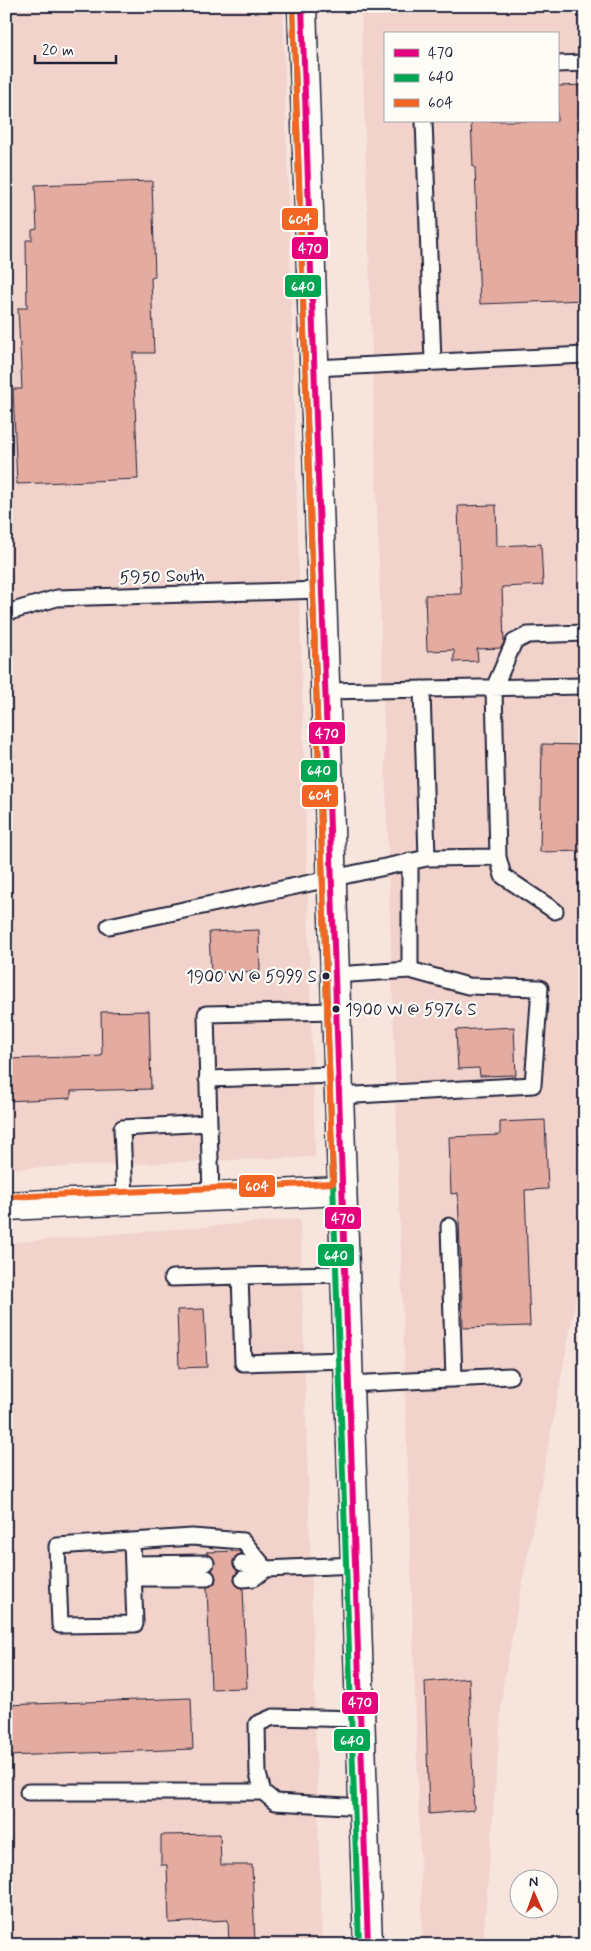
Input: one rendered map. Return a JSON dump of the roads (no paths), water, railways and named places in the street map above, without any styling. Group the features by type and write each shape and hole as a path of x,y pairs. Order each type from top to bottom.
{"main road":[{"path":"302,6 368,1945"},
{"path":"6,1206 342,1191"}],"lane":[{"path":"558,64 585,63"},
{"path":"424,122 433,361"},
{"path":"314,368 585,355"},
{"name":"5950 South","path":"6,613 57,598 322,590"},
{"path":"555,911 504,876 498,857 494,688 514,642 528,635 585,633"},
{"path":"326,691 585,686"},
{"path":"422,689 427,858"},
{"path":"110,926 410,861 427,858 498,857"},
{"path":"410,861 410,970"},
{"path":"207,1079 339,1085 533,1085 540,988 468,986 410,970 336,975"},
{"path":"211,1196 206,1014 336,1011"},
{"path":"124,1200 122,1128 208,1123"},
{"path":"449,1226 454,1379"},
{"path":"172,1278 344,1274"},
{"path":"240,1276 243,1363 454,1379 510,1376"},
{"path":"132,1541 135,1624 60,1625 57,1546 132,1541 192,1537 243,1541 266,1569"},
{"path":"133,1571 206,1563"},
{"path":"242,1563 266,1569 355,1565"},
{"path":"243,1579 254,1578 266,1569"},
{"path":"133,1571 207,1578"},
{"path":"360,1719 273,1717 257,1724 258,1774 263,1792 275,1802 364,1807"},
{"path":"28,1792 263,1792"}],"place":[{"name":"1900 W @ 5999 S","path":"326,976"},
{"name":"1900 W @ 5976 S","path":"336,1009"}]}
